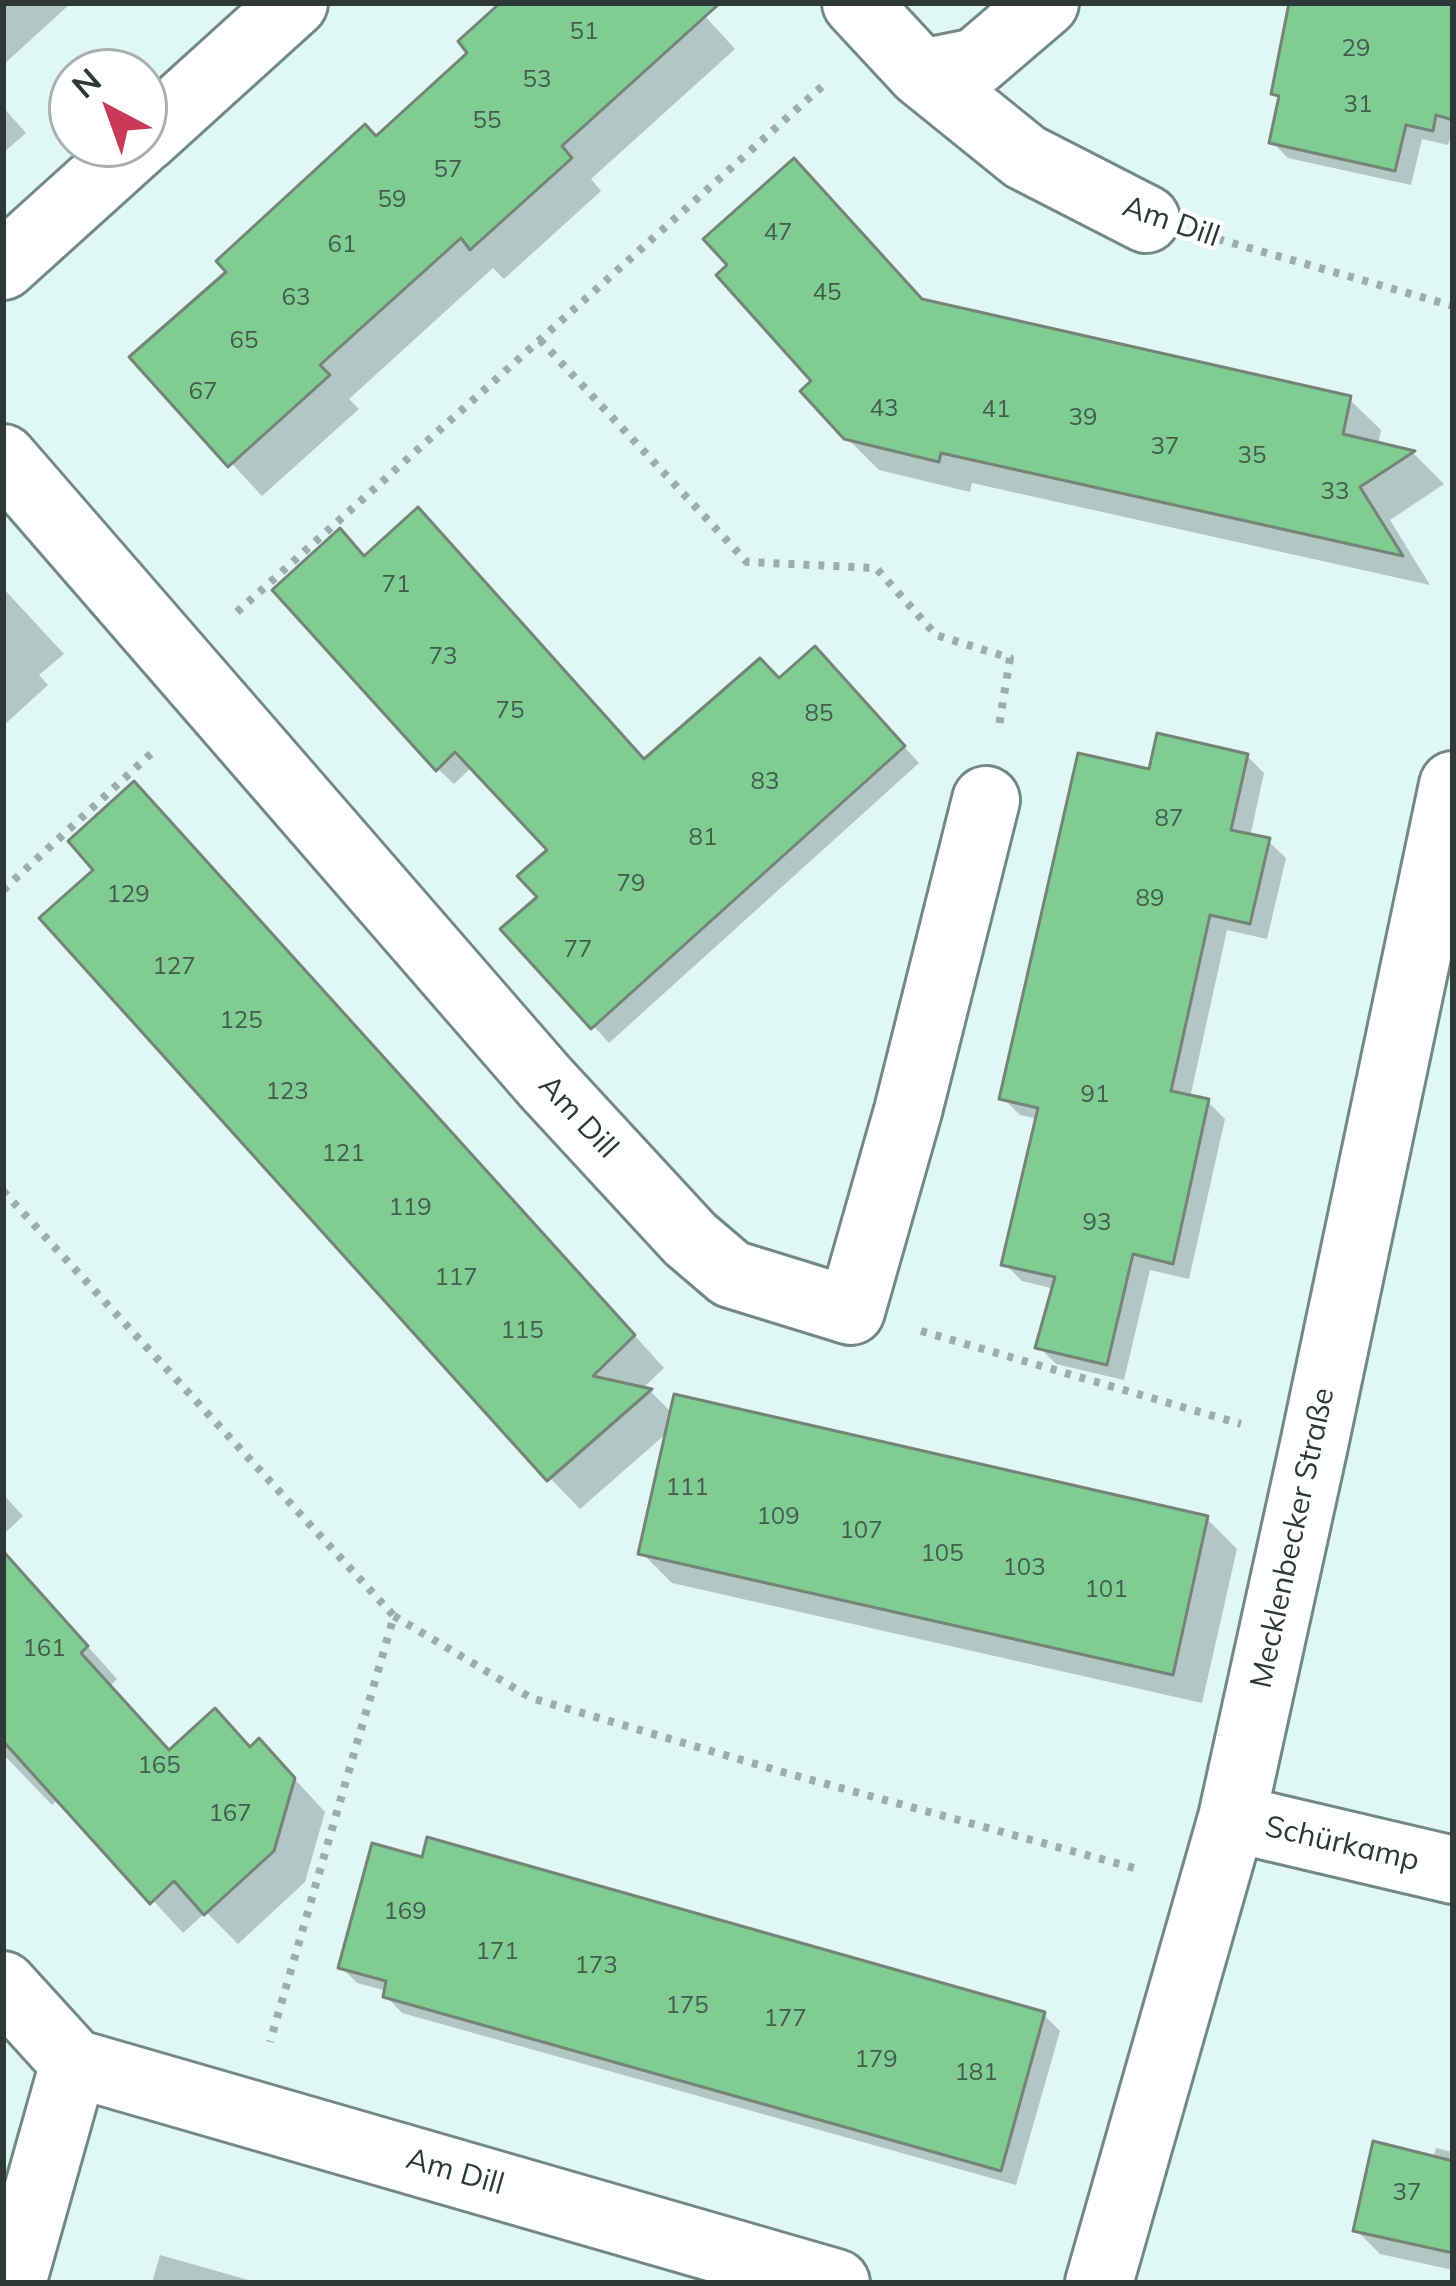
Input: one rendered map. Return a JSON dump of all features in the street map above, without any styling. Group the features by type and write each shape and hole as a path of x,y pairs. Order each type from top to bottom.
{"street":[{"path":"168,117 294,3"},
{"path":"887,36 976,62 1045,3"},
{"name":"Am Dill","path":"887,36 1025,158 1146,219"},
{"path":"3,266 111,168"},
{"name":"Am Dill","path":"3,458 545,1082 690,1239 731,1274 851,1311"},
{"name":"Mecklenbecker Straße","path":"1099,2283 1232,1818 1453,785"},
{"path":"851,1311 908,1111 986,800"},
{"name":"Schürkamp","path":"1232,1818 1453,1870"},
{"path":"3,1985 74,2062 12,2283"},
{"name":"Am Dill","path":"74,2062 836,2283"}],"path":[{"path":"3,890 185,722 181,663 887,36"},
{"name":"Am Dill","path":"1146,219 1453,306"},
{"path":"540,340 747,562 876,568 936,635 1010,658 986,800"},
{"path":"3,1192 394,1616 531,1698 1125,1865"},
{"path":"851,1311 1314,1445"},
{"path":"250,2113 394,1616"}],"building":[{"path":"500,3 720,3 562,146 572,158 470,250 461,238 320,365 330,375 228,467 129,357 226,272 216,261 365,124 376,136 467,53 458,41"},
{"path":"1289,3 1453,3 1453,120 1436,115 1433,131 1406,125 1395,171 1269,143 1279,96 1271,94"},
{"path":"794,158 922,299 1351,396 1343,434 1415,451 1360,487 1403,556 941,453 939,462 844,439 800,391 811,381 716,275 727,265 703,239"},
{"path":"418,507 644,759 760,658 779,678 815,646 905,746 591,1029 500,929 537,897 517,876 547,850 455,752 436,771 272,590 340,528 364,556"},
{"path":"1157,733 1248,754 1231,830 1270,838 1250,924 1210,915 1171,1091 1209,1099 1173,1264 1133,1254 1107,1365 1035,1348 1055,1277 1001,1265 1038,1108 999,1099 1078,753 1149,769"},
{"path":"134,781 635,1335 593,1376 652,1389 547,1481 39,918 93,870 68,841"},
{"path":"674,1394 1208,1516 1173,1675 638,1554"},
{"path":"3,1551 88,1646 81,1653 169,1750 215,1708 250,1747 259,1738 295,1778 274,1851 204,1915 174,1881 150,1904 3,1741"},
{"path":"427,1837 1045,2012 1001,2171 383,1997 386,1981 338,1968 372,1843 422,1857"},
{"path":"1373,2141 1453,2161 1453,2253 1353,2231"}]}
